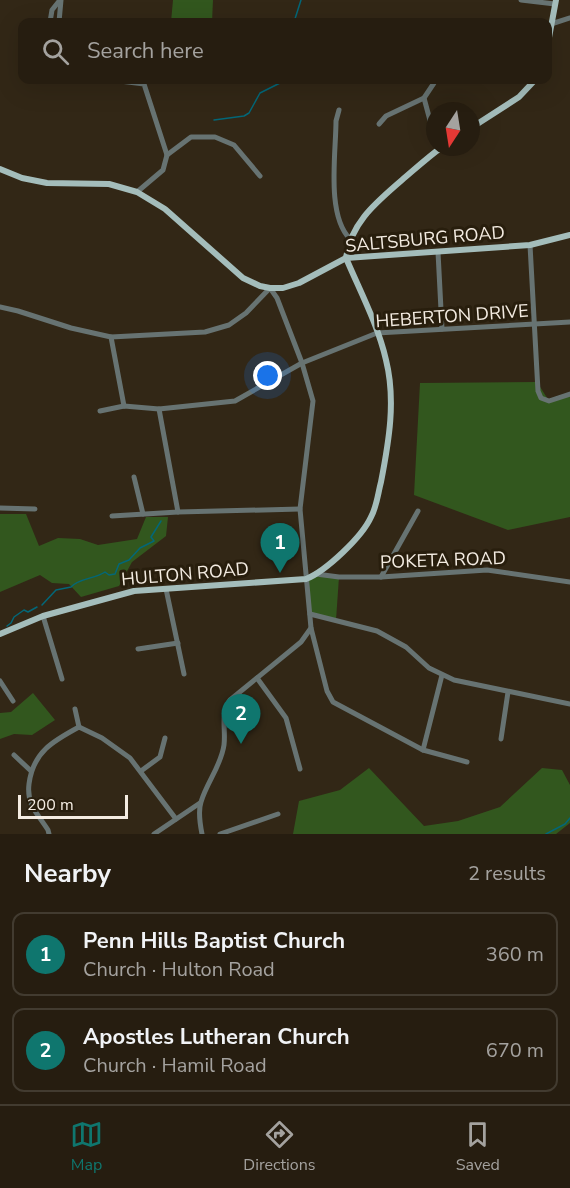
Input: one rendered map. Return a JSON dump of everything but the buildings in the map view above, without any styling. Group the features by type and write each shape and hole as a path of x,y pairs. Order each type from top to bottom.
{"main road":[{"path":"552,18 555,2"},
{"path":"480,122 519,98 531,84"},
{"path":"346,258 350,239 360,220 430,156"},
{"path":"0,169 22,178 47,183 109,184 137,192 165,209 243,278 270,288"},
{"name":"SALTSBURG ROAD","path":"270,288 283,288 299,283 346,258 530,245 570,236"},
{"name":"HULTON ROAD","path":"0,634 43,616 123,593 306,579 326,567 362,531 370,520 376,504 389,440 391,393 386,357 346,258"}],"street":[{"path":"51,18 52,10 61,0"},
{"path":"59,18 61,0"},
{"path":"521,0 555,2"},
{"path":"552,28 570,18"},
{"path":"137,192 163,170 167,155 144,84"},
{"path":"379,124 386,116 424,98 431,84"},
{"path":"424,98 426,105"},
{"path":"339,110 336,121 334,198 342,229 350,239"},
{"path":"167,155 191,137 214,137 234,145 260,176"},
{"path":"530,245 538,391 541,398 549,401 570,394"},
{"path":"438,252 442,329"},
{"path":"0,307 111,337 205,332 229,325 246,313 270,288 277,298 302,363 313,401 300,509 311,628 327,691 333,702 423,750 467,762"},
{"name":"HEBERTON DRIVE","path":"100,411 123,406 159,409 235,401 302,363 377,333 570,322"},
{"path":"111,337 123,406"},
{"path":"159,409 178,512"},
{"path":"134,477 143,514"},
{"path":"0,508 35,509"},
{"path":"112,516 300,509"},
{"path":"381,577 418,511"},
{"name":"POKETA ROAD","path":"316,574 339,577 381,577 487,570 570,582"},
{"path":"166,589 184,674"},
{"path":"310,614 377,631 406,646 429,668 454,680 570,704"},
{"path":"43,616 62,679"},
{"path":"202,834 200,803 220,760 224,745 225,707 230,700 302,642 311,628"},
{"path":"138,650 178,643"},
{"path":"423,750 442,675"},
{"path":"257,678 286,718 300,770"},
{"path":"0,681 13,701"},
{"path":"501,738 508,692"},
{"path":"75,709 79,727"},
{"path":"79,727 102,738 130,758 176,819"},
{"path":"48,834 48,830 32,805 28,792 31,771 36,759 62,736 79,727"},
{"path":"141,771 159,757 165,738"},
{"path":"14,755 31,771"},
{"path":"154,834 200,803"},
{"path":"220,834 278,814"}],"green space":[{"path":"173,0 213,0 212,18 171,18"},
{"path":"537,382 549,401 570,394 570,517 508,530 414,495 420,383"},
{"path":"0,514 26,514 39,546 58,538 80,539 98,545 137,539 146,517 168,517 166,536 132,562 119,586 81,597 69,584 52,583 40,575 0,592"},
{"path":"316,574 339,577 336,620 310,614 306,579"},
{"path":"33,693 55,720 32,735 14,734 0,739 0,713 11,712"},
{"path":"369,768 424,826 458,821 500,807 542,768 562,770 570,785 570,823 556,834 293,834 299,801 340,790"}],"waterway":[{"path":"295,18 301,0"},
{"path":"214,120 244,116 249,113 260,93 278,84"},
{"path":"42,605 56,590 71,587 105,572 109,575 115,574 119,564 129,560 140,548 154,541 151,537 161,521"},
{"path":"7,626 24,610 28,612 37,607"},
{"path":"546,834 565,824 570,818"}],"place":[{"name":"Penn Hills Baptist Church","path":"280,573"},
{"name":"Apostles Lutheran Church","path":"241,744"}]}
